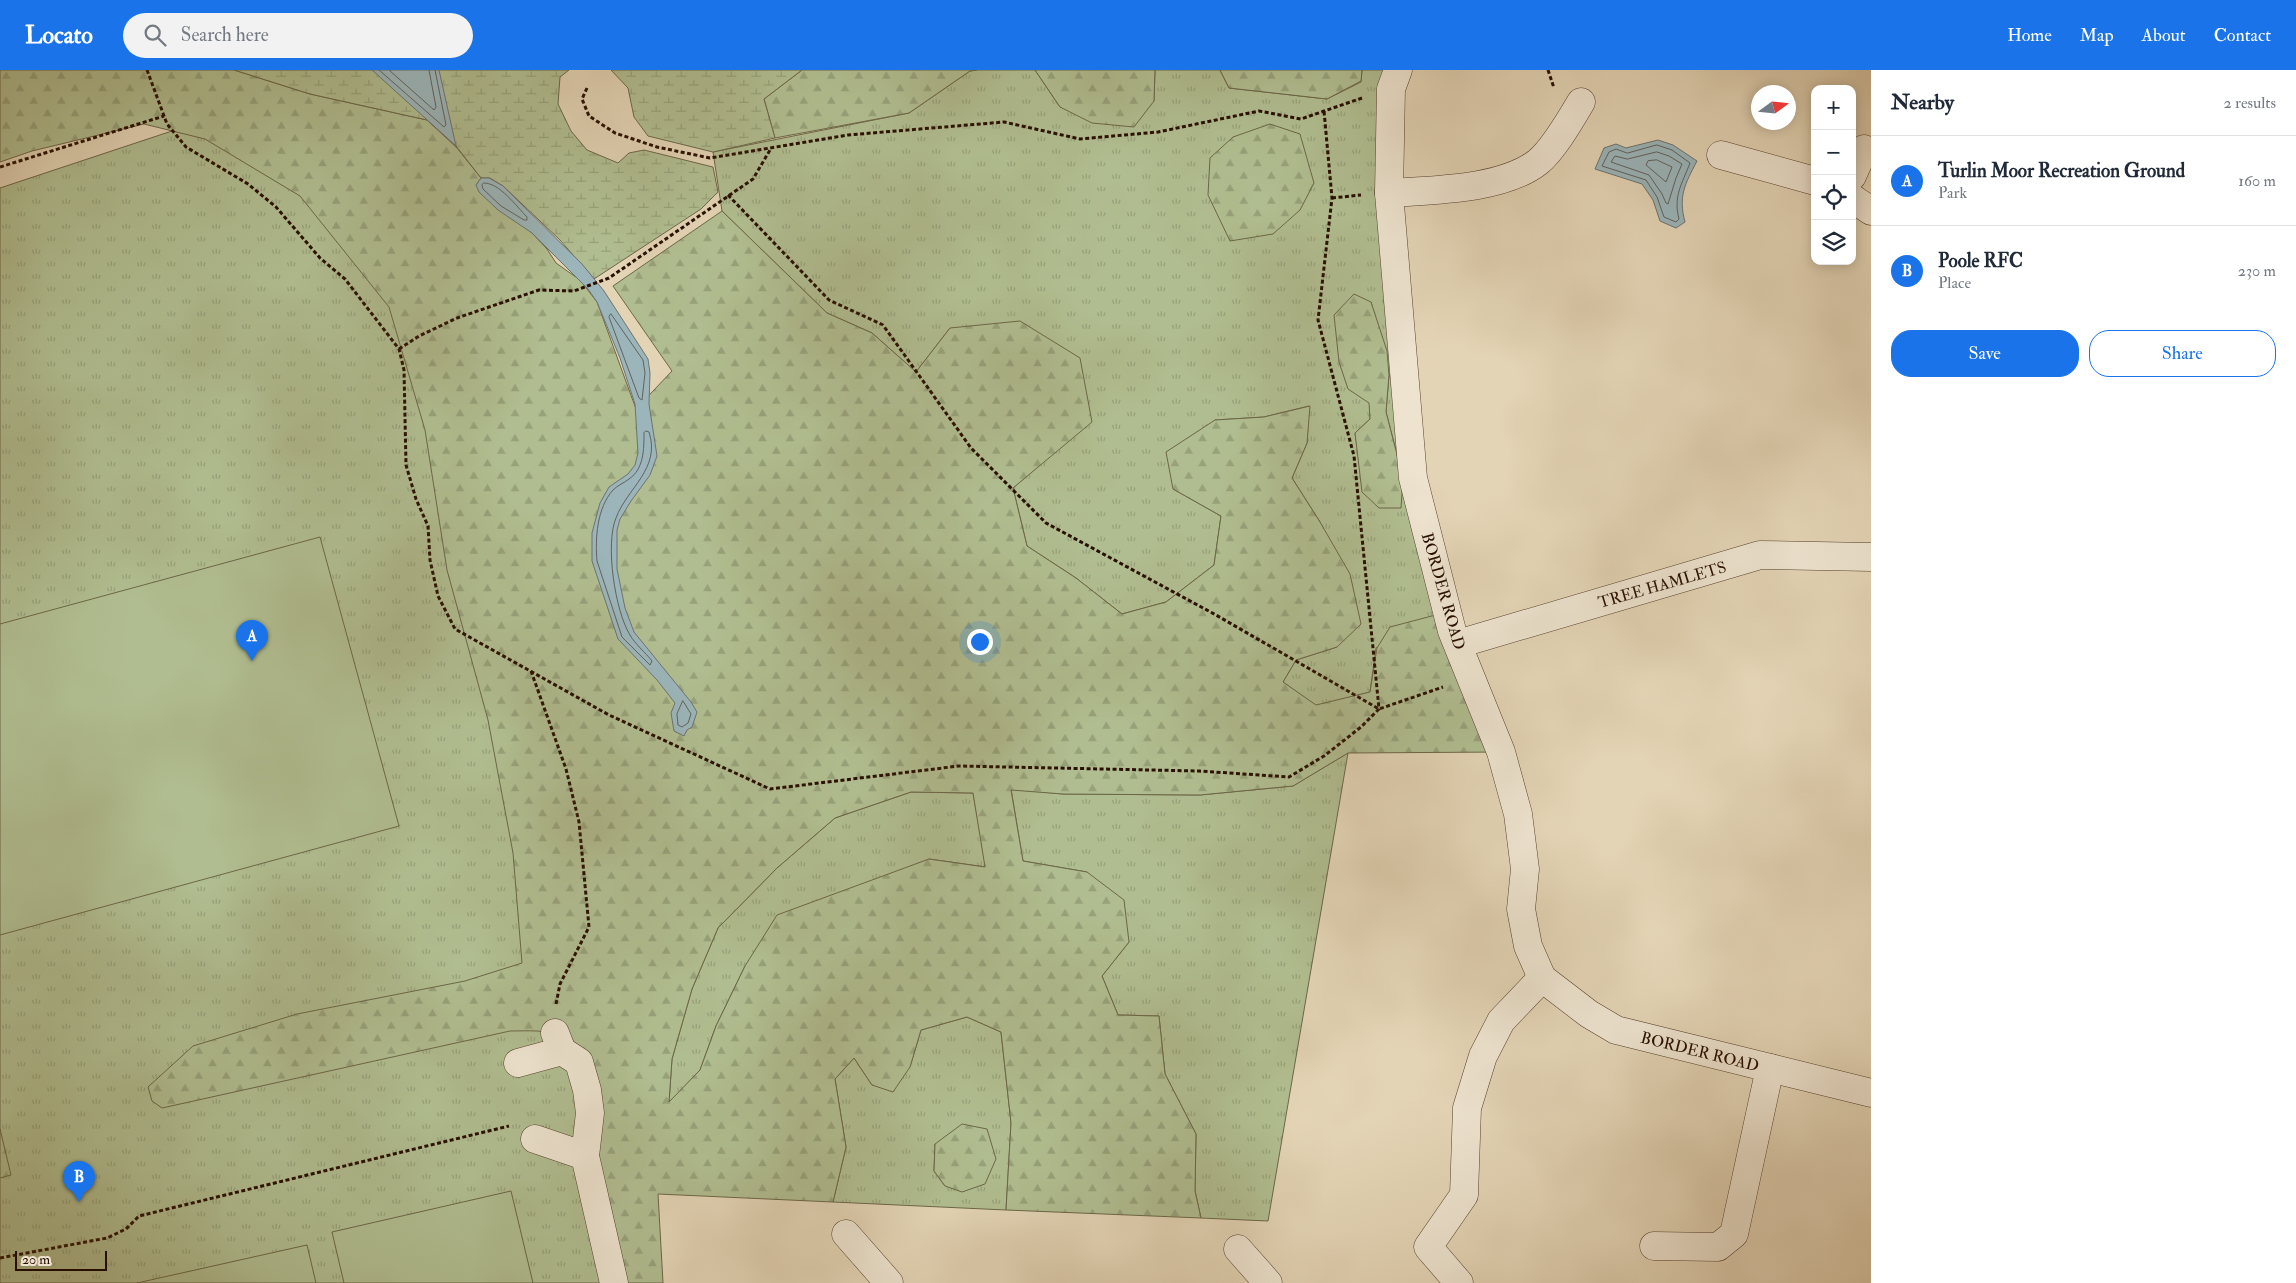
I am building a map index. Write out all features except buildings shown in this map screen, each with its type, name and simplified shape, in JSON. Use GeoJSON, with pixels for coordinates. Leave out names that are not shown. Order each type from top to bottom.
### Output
{"type":"FeatureCollection","features":[{"type":"Feature","properties":{"kind":"street","name":"BORDER ROAD"},"geometry":{"type":"LineString","coordinates":[[1395,79],[1389,193],[1412,478],[1452,631],[1501,752],[1518,814],[1525,869],[1521,909],[1528,946],[1542,978],[1589,1014],[1616,1030],[1871,1093]]}},
{"type":"Feature","properties":{"kind":"street"},"geometry":{"type":"LineString","coordinates":[[1389,193],[1470,187],[1514,174],[1539,162],[1582,102]]}},
{"type":"Feature","properties":{"kind":"street"},"geometry":{"type":"LineString","coordinates":[[1852,175],[1864,149]]}},
{"type":"Feature","properties":{"kind":"street"},"geometry":{"type":"LineString","coordinates":[[1721,155],[1811,181]]}},
{"type":"Feature","properties":{"kind":"street"},"geometry":{"type":"LineString","coordinates":[[1856,201],[1871,211]]}},
{"type":"Feature","properties":{"kind":"street","name":"TREE HAMLETS"},"geometry":{"type":"LineString","coordinates":[[1458,644],[1760,555],[1871,557]]}},
{"type":"Feature","properties":{"kind":"street"},"geometry":{"type":"LineString","coordinates":[[1459,1283],[1428,1247],[1464,1196],[1467,1108],[1483,1056],[1501,1021],[1542,978]]}},
{"type":"Feature","properties":{"kind":"street"},"geometry":{"type":"LineString","coordinates":[[518,1063],[559,1042],[579,1062],[587,1090],[590,1113],[585,1156],[614,1283]]}},
{"type":"Feature","properties":{"kind":"street"},"geometry":{"type":"LineString","coordinates":[[1654,1246],[1718,1247],[1734,1234],[1770,1068]]}},
{"type":"Feature","properties":{"kind":"street"},"geometry":{"type":"LineString","coordinates":[[535,1139],[585,1156]]}},
{"type":"Feature","properties":{"kind":"street"},"geometry":{"type":"LineString","coordinates":[[846,1234],[889,1283]]}},
{"type":"Feature","properties":{"kind":"street"},"geometry":{"type":"LineString","coordinates":[[1238,1249],[1268,1283]]}},
{"type":"Feature","properties":{"kind":"path"},"geometry":{"type":"LineString","coordinates":[[147,70],[167,124],[186,148],[248,184],[276,207],[320,258],[345,279],[399,349],[404,370],[406,465],[416,499],[428,526],[430,560],[438,596],[455,629],[609,715],[770,789],[959,766],[1199,771],[1289,778],[1324,756],[1379,710],[1471,677]]}},
{"type":"Feature","properties":{"kind":"path"},"geometry":{"type":"LineString","coordinates":[[587,88],[582,98],[589,116],[616,133],[657,147],[710,158],[771,150],[848,135],[1004,122],[1080,139],[1158,132],[1259,111],[1302,119],[1395,79]]}},
{"type":"Feature","properties":{"kind":"path"},"geometry":{"type":"LineString","coordinates":[[1324,111],[1332,198],[1318,320],[1354,456],[1379,710]]}},
{"type":"Feature","properties":{"kind":"path"},"geometry":{"type":"LineString","coordinates":[[0,167],[164,116]]}},
{"type":"Feature","properties":{"kind":"path"},"geometry":{"type":"LineString","coordinates":[[399,349],[419,336],[457,318],[539,290],[574,291],[609,278],[753,179],[771,150]]}},
{"type":"Feature","properties":{"kind":"path"},"geometry":{"type":"LineString","coordinates":[[728,195],[830,300],[883,325],[971,448],[1046,523],[1216,615],[1379,710]]}},
{"type":"Feature","properties":{"kind":"path"},"geometry":{"type":"LineString","coordinates":[[531,670],[566,769],[579,822],[589,927],[560,984],[553,1020],[559,1042]]}},
{"type":"Feature","properties":{"kind":"path"},"geometry":{"type":"LineString","coordinates":[[0,1258],[107,1238],[126,1229],[139,1216],[511,1126]]}},
{"type":"Feature","properties":{"kind":"green space"},"geometry":{"type":"Polygon","coordinates":[[[0,70],[234,70],[310,94],[427,120],[457,148],[481,178],[476,185],[532,233],[547,249],[556,263],[580,280],[597,302],[636,409],[672,371],[613,286],[722,211],[827,313],[872,333],[916,372],[950,328],[1020,321],[1080,358],[1092,422],[1013,488],[1027,546],[1076,578],[1122,614],[1166,602],[1214,565],[1221,516],[1173,489],[1166,452],[1215,420],[1264,417],[1310,406],[1307,443],[1292,478],[1350,574],[1361,624],[1337,647],[1296,660],[1283,682],[1316,705],[1370,692],[1377,648],[1390,627],[1447,612],[1501,752],[1348,753],[1293,786],[1200,795],[1063,794],[1011,790],[1023,861],[1087,872],[1124,900],[1129,942],[1102,976],[1118,1015],[1159,1016],[1165,1074],[1196,1134],[1195,1191],[1201,1218],[1006,1210],[1011,1123],[1001,1032],[967,1017],[921,1030],[910,1067],[893,1092],[872,1085],[854,1058],[835,1079],[846,1147],[833,1202],[658,1194],[663,1283],[614,1283],[563,1037],[557,1034],[537,1031],[510,1031],[162,1108],[152,1101],[148,1087],[193,1046],[297,1014],[465,981],[522,963],[513,853],[488,720],[447,570],[425,430],[389,307],[300,196],[205,139],[144,124],[32,151],[0,162],[0,70]],[[911,792],[835,818],[777,868],[718,928],[692,989],[672,1059],[669,1102],[700,1070],[716,1026],[745,966],[777,915],[929,859],[985,867],[973,793],[911,792]]]}},
{"type":"Feature","properties":{"kind":"green space"},"geometry":{"type":"Polygon","coordinates":[[[234,70],[569,70],[560,77],[558,104],[571,131],[587,150],[618,163],[629,153],[644,150],[713,167],[718,192],[701,209],[594,279],[560,240],[503,186],[490,178],[481,178],[456,146],[427,120],[310,94],[234,70]]]}},
{"type":"Feature","properties":{"kind":"green space"},"geometry":{"type":"Polygon","coordinates":[[[611,70],[802,70],[764,99],[775,138],[713,152],[648,136],[634,117],[628,88],[611,70]]]}},
{"type":"Feature","properties":{"kind":"green space"},"geometry":{"type":"Polygon","coordinates":[[[802,70],[977,70],[970,71],[909,113],[775,138],[764,99],[802,70]]]}},
{"type":"Feature","properties":{"kind":"green space"},"geometry":{"type":"Polygon","coordinates":[[[1035,70],[1060,107],[1154,101],[1155,70],[1220,70],[1229,88],[1327,99],[1361,82],[1362,70],[1398,70],[1413,478],[1447,612],[1376,648],[1370,692],[1316,706],[1283,682],[1296,660],[1337,647],[1320,522],[1292,478],[1307,443],[1309,406],[1264,417],[1215,420],[1173,489],[1221,516],[1214,565],[1166,602],[1122,614],[1076,578],[1027,546],[1013,488],[1049,457],[950,328],[916,372],[872,333],[827,313],[722,211],[713,152],[909,113],[970,71],[1035,70]],[[1371,302],[1370,419],[1355,433],[1359,455],[1403,478],[1386,412],[1389,375],[1371,302]]]}},
{"type":"Feature","properties":{"kind":"green space"},"geometry":{"type":"Polygon","coordinates":[[[1035,70],[1155,70],[1154,101],[1134,127],[1092,123],[1060,107],[1035,70]]]}},
{"type":"Feature","properties":{"kind":"green space"},"geometry":{"type":"Polygon","coordinates":[[[1220,70],[1362,70],[1361,81],[1327,99],[1229,88],[1220,70]]]}},
{"type":"Feature","properties":{"kind":"green space"},"geometry":{"type":"Polygon","coordinates":[[[202,121],[398,237],[614,1283],[0,1283],[0,188],[202,121]]]}},
{"type":"Feature","properties":{"kind":"green space"},"geometry":{"type":"Polygon","coordinates":[[[1270,124],[1300,134],[1314,183],[1300,210],[1273,234],[1230,241],[1208,195],[1210,158],[1233,137],[1270,124]]]}},
{"type":"Feature","properties":{"kind":"green space"},"geometry":{"type":"Polygon","coordinates":[[[1354,294],[1371,302],[1387,351],[1389,375],[1386,412],[1403,478],[1401,508],[1379,508],[1362,492],[1355,433],[1370,419],[1369,403],[1348,389],[1339,362],[1334,315],[1354,294]]]}},
{"type":"Feature","properties":{"kind":"green space"},"geometry":{"type":"Polygon","coordinates":[[[320,537],[399,826],[0,935],[0,624],[320,537]]]}},
{"type":"Feature","properties":{"kind":"green space"},"geometry":{"type":"Polygon","coordinates":[[[1348,753],[1268,1221],[1201,1218],[1195,1191],[1196,1134],[1165,1074],[1159,1016],[1118,1015],[1102,976],[1129,942],[1087,872],[1023,861],[1011,789],[1063,794],[1200,795],[1293,786],[1348,753]]]}},
{"type":"Feature","properties":{"kind":"green space"},"geometry":{"type":"Polygon","coordinates":[[[911,792],[973,793],[986,867],[929,859],[745,966],[716,1026],[700,1070],[669,1103],[672,1059],[692,989],[718,928],[777,868],[835,818],[911,792]]]}},
{"type":"Feature","properties":{"kind":"green space"},"geometry":{"type":"Polygon","coordinates":[[[967,1017],[1001,1032],[1011,1123],[1006,1210],[833,1202],[846,1147],[835,1079],[854,1058],[872,1085],[910,1067],[921,1030],[967,1017]],[[935,1144],[934,1171],[945,1186],[935,1144]]]}},
{"type":"Feature","properties":{"kind":"green space"},"geometry":{"type":"Polygon","coordinates":[[[962,1124],[987,1129],[996,1159],[985,1184],[962,1192],[945,1186],[934,1171],[935,1144],[962,1124]]]}},
{"type":"Feature","properties":{"kind":"green space"},"geometry":{"type":"Polygon","coordinates":[[[0,1129],[11,1175],[0,1178],[0,1129]]]}},
{"type":"Feature","properties":{"kind":"green space"},"geometry":{"type":"Polygon","coordinates":[[[511,1191],[533,1283],[344,1283],[332,1232],[511,1191]]]}},
{"type":"Feature","properties":{"kind":"green space"},"geometry":{"type":"Polygon","coordinates":[[[307,1245],[316,1283],[137,1283],[307,1245]]]}},
{"type":"Feature","properties":{"kind":"water"},"geometry":{"type":"Polygon","coordinates":[[[372,70],[439,70],[456,146],[372,70]]]}},
{"type":"Feature","properties":{"kind":"water"},"geometry":{"type":"Polygon","coordinates":[[[1658,140],[1673,145],[1697,161],[1684,190],[1682,205],[1685,222],[1676,228],[1660,221],[1653,200],[1642,184],[1595,169],[1604,148],[1616,144],[1626,148],[1658,140]]]}},
{"type":"Feature","properties":{"kind":"water"},"geometry":{"type":"Polygon","coordinates":[[[481,178],[489,178],[503,186],[582,264],[604,291],[648,359],[650,373],[649,404],[657,456],[650,475],[620,519],[617,530],[617,569],[625,608],[634,632],[697,712],[692,727],[687,730],[684,736],[674,731],[671,713],[675,703],[657,680],[618,639],[592,561],[592,533],[600,503],[609,487],[628,474],[635,465],[638,453],[635,404],[620,358],[597,302],[588,289],[532,233],[498,210],[479,192],[476,185],[481,178]]]}},
{"type":"Feature","properties":{"kind":"place","name":"Turlin Moor Recreation Ground"},"geometry":{"type":"Point","coordinates":[252,661]}},
{"type":"Feature","properties":{"kind":"place","name":"Poole RFC"},"geometry":{"type":"Point","coordinates":[79,1202]}}]}
